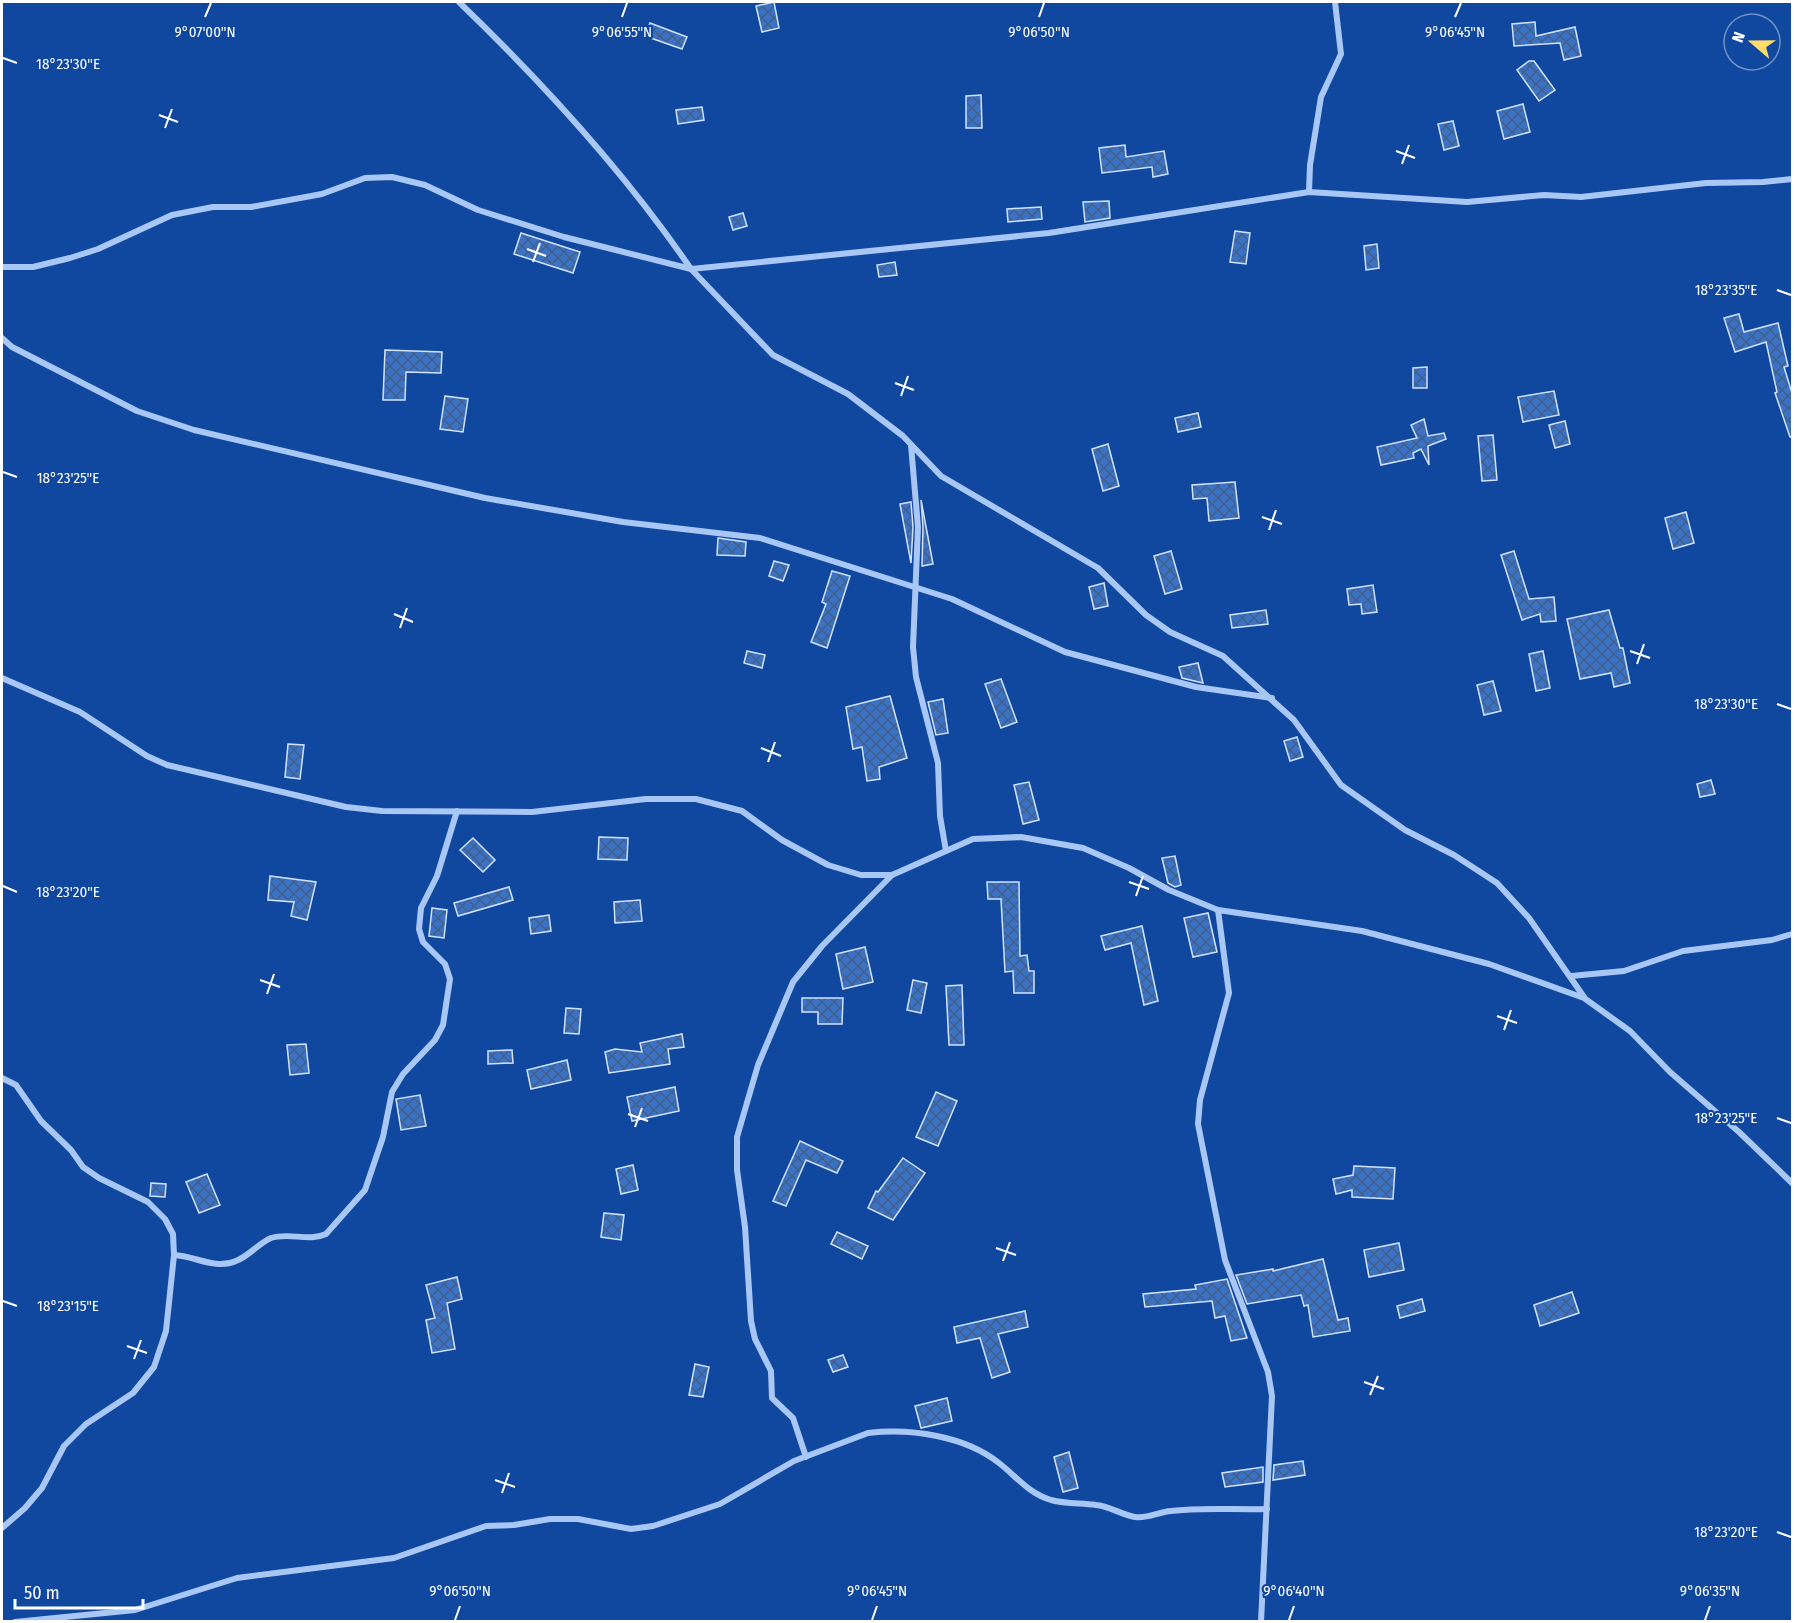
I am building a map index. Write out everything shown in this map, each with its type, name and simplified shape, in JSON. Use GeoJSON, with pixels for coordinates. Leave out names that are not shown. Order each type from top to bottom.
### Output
{"type":"FeatureCollection","features":[{"type":"Feature","properties":{"kind":"street"},"geometry":{"type":"LineString","coordinates":[[459,2],[548,91],[648,206],[691,270],[773,355],[848,394],[903,436],[942,476],[1098,568],[1146,615],[1170,632],[1222,656],[1294,720],[1341,785],[1405,830],[1454,855],[1497,883],[1529,918],[1584,998]]}},
{"type":"Feature","properties":{"kind":"street"},"geometry":{"type":"LineString","coordinates":[[1310,192],[1310,165],[1321,97],[1341,54],[1335,2]]}},
{"type":"Feature","properties":{"kind":"street"},"geometry":{"type":"LineString","coordinates":[[2,267],[33,267],[70,258],[98,249],[172,215],[213,207],[262,205],[322,194],[365,178],[392,177],[425,185],[478,210],[564,237],[691,270],[1049,233],[1310,192],[1467,202],[1544,195],[1581,197],[1706,183],[1792,179]]}},
{"type":"Feature","properties":{"kind":"street"},"geometry":{"type":"LineString","coordinates":[[2,338],[12,347],[137,411],[194,430],[517,504],[623,522],[760,538],[860,568],[916,590],[952,599],[1065,652],[1196,687],[1273,699]]}},
{"type":"Feature","properties":{"kind":"street"},"geometry":{"type":"LineString","coordinates":[[911,446],[918,527],[913,647],[916,677],[938,763],[940,816],[946,851]]}},
{"type":"Feature","properties":{"kind":"street"},"geometry":{"type":"LineString","coordinates":[[2,678],[81,712],[147,756],[167,765],[346,807],[382,811],[532,812],[646,799],[696,799],[741,811],[782,840],[828,865],[861,875],[892,875]]}},
{"type":"Feature","properties":{"kind":"street"},"geometry":{"type":"LineString","coordinates":[[174,1255],[188,1255],[220,1265],[237,1261],[272,1238],[319,1237],[326,1234],[365,1190],[383,1137],[392,1092],[403,1074],[435,1040],[443,1025],[450,979],[445,964],[423,942],[419,929],[421,908],[436,876],[458,811]]}},
{"type":"Feature","properties":{"kind":"street"},"geometry":{"type":"LineString","coordinates":[[806,1457],[793,1418],[772,1398],[771,1371],[755,1339],[751,1320],[745,1227],[737,1170],[737,1137],[758,1065],[793,982],[822,946],[892,875],[973,839],[1021,837],[1083,848],[1129,868],[1169,890],[1218,910],[1362,931],[1489,964],[1584,998],[1630,1031],[1670,1072],[1739,1132],[1792,1183]]}},
{"type":"Feature","properties":{"kind":"street"},"geometry":{"type":"LineString","coordinates":[[1218,910],[1229,993],[1200,1100],[1198,1124],[1225,1260],[1269,1380],[1272,1406],[1261,1622]]}},
{"type":"Feature","properties":{"kind":"street"},"geometry":{"type":"LineString","coordinates":[[1571,976],[1624,971],[1683,951],[1772,940],[1792,934]]}},
{"type":"Feature","properties":{"kind":"street"},"geometry":{"type":"LineString","coordinates":[[2,1078],[16,1085],[41,1121],[71,1150],[83,1167],[99,1179],[148,1202],[165,1220],[173,1234],[174,1255],[172,1299],[166,1331],[154,1367],[133,1393],[86,1424],[64,1446],[42,1488],[25,1508],[2,1528]]}},
{"type":"Feature","properties":{"kind":"street"},"geometry":{"type":"LineString","coordinates":[[15,1622],[135,1610],[237,1578],[394,1558],[486,1526],[514,1525],[550,1519],[578,1520],[631,1529],[653,1526],[720,1504],[774,1471],[868,1433],[926,1434],[973,1447],[987,1454],[1026,1488],[1051,1500],[1080,1506],[1094,1504],[1135,1517],[1151,1517],[1168,1511],[1267,1509]]}},
{"type":"Feature","properties":{"kind":"building"},"geometry":{"type":"Polygon","coordinates":[[[774,2],[779,28],[762,32],[756,6],[774,2]]]}},
{"type":"Feature","properties":{"kind":"building"},"geometry":{"type":"Polygon","coordinates":[[[1535,22],[1536,36],[1575,27],[1581,56],[1564,60],[1560,43],[1514,46],[1512,24],[1535,22]]]}},
{"type":"Feature","properties":{"kind":"building"},"geometry":{"type":"Polygon","coordinates":[[[650,23],[687,37],[682,49],[645,36],[650,23]]]}},
{"type":"Feature","properties":{"kind":"building"},"geometry":{"type":"Polygon","coordinates":[[[1529,61],[1534,61],[1555,90],[1539,101],[1517,70],[1529,61]]]}},
{"type":"Feature","properties":{"kind":"building"},"geometry":{"type":"Polygon","coordinates":[[[981,95],[982,128],[966,128],[966,96],[981,95]]]}},
{"type":"Feature","properties":{"kind":"building"},"geometry":{"type":"Polygon","coordinates":[[[1523,104],[1530,132],[1504,139],[1497,111],[1523,104]]]}},
{"type":"Feature","properties":{"kind":"building"},"geometry":{"type":"Polygon","coordinates":[[[702,107],[704,120],[678,124],[676,110],[702,107]]]}},
{"type":"Feature","properties":{"kind":"building"},"geometry":{"type":"Polygon","coordinates":[[[1453,121],[1459,146],[1444,150],[1438,124],[1453,121]]]}},
{"type":"Feature","properties":{"kind":"building"},"geometry":{"type":"Polygon","coordinates":[[[1125,145],[1126,157],[1164,151],[1168,174],[1153,177],[1152,167],[1102,173],[1099,148],[1125,145]]]}},
{"type":"Feature","properties":{"kind":"building"},"geometry":{"type":"Polygon","coordinates":[[[1109,201],[1110,218],[1085,222],[1083,202],[1109,201]]]}},
{"type":"Feature","properties":{"kind":"building"},"geometry":{"type":"Polygon","coordinates":[[[1041,207],[1042,219],[1008,222],[1007,209],[1041,207]]]}},
{"type":"Feature","properties":{"kind":"building"},"geometry":{"type":"Polygon","coordinates":[[[743,213],[747,226],[733,230],[729,217],[743,213]]]}},
{"type":"Feature","properties":{"kind":"building"},"geometry":{"type":"Polygon","coordinates":[[[1235,231],[1250,233],[1246,264],[1230,262],[1235,231]]]}},
{"type":"Feature","properties":{"kind":"building"},"geometry":{"type":"Polygon","coordinates":[[[521,233],[580,252],[573,273],[514,254],[521,233]]]}},
{"type":"Feature","properties":{"kind":"building"},"geometry":{"type":"Polygon","coordinates":[[[1377,244],[1379,268],[1366,270],[1364,246],[1377,244]]]}},
{"type":"Feature","properties":{"kind":"building"},"geometry":{"type":"Polygon","coordinates":[[[895,262],[897,275],[879,277],[877,265],[895,262]]]}},
{"type":"Feature","properties":{"kind":"building"},"geometry":{"type":"Polygon","coordinates":[[[1739,314],[1744,332],[1778,323],[1788,366],[1784,367],[1792,393],[1792,437],[1790,437],[1775,393],[1777,392],[1766,342],[1735,352],[1724,318],[1739,314]]]}},
{"type":"Feature","properties":{"kind":"building"},"geometry":{"type":"Polygon","coordinates":[[[385,350],[442,352],[441,373],[406,372],[405,400],[383,400],[385,350]]]}},
{"type":"Feature","properties":{"kind":"building"},"geometry":{"type":"Polygon","coordinates":[[[1427,367],[1427,388],[1413,388],[1413,368],[1427,367]]]}},
{"type":"Feature","properties":{"kind":"building"},"geometry":{"type":"Polygon","coordinates":[[[1554,391],[1559,415],[1523,422],[1518,397],[1554,391]]]}},
{"type":"Feature","properties":{"kind":"building"},"geometry":{"type":"Polygon","coordinates":[[[445,396],[468,399],[463,432],[440,429],[445,396]]]}},
{"type":"Feature","properties":{"kind":"building"},"geometry":{"type":"Polygon","coordinates":[[[1198,413],[1201,427],[1178,432],[1175,418],[1198,413]]]}},
{"type":"Feature","properties":{"kind":"building"},"geometry":{"type":"Polygon","coordinates":[[[1424,419],[1428,436],[1444,433],[1446,439],[1428,446],[1429,465],[1421,449],[1413,453],[1414,458],[1381,465],[1377,447],[1417,438],[1411,425],[1424,419]]]}},
{"type":"Feature","properties":{"kind":"building"},"geometry":{"type":"Polygon","coordinates":[[[1565,421],[1570,444],[1555,448],[1549,425],[1565,421]]]}},
{"type":"Feature","properties":{"kind":"building"},"geometry":{"type":"Polygon","coordinates":[[[1493,435],[1497,480],[1482,481],[1478,436],[1493,435]]]}},
{"type":"Feature","properties":{"kind":"building"},"geometry":{"type":"Polygon","coordinates":[[[1108,444],[1119,486],[1103,491],[1092,449],[1108,444]]]}},
{"type":"Feature","properties":{"kind":"building"},"geometry":{"type":"Polygon","coordinates":[[[1235,482],[1239,518],[1209,521],[1207,498],[1193,499],[1192,485],[1235,482]]]}},
{"type":"Feature","properties":{"kind":"building"},"geometry":{"type":"Polygon","coordinates":[[[921,500],[933,564],[922,566],[923,527],[921,500]]]}},
{"type":"Feature","properties":{"kind":"building"},"geometry":{"type":"Polygon","coordinates":[[[911,502],[913,527],[911,563],[900,504],[911,502]]]}},
{"type":"Feature","properties":{"kind":"building"},"geometry":{"type":"Polygon","coordinates":[[[1686,512],[1694,543],[1673,549],[1665,518],[1686,512]]]}},
{"type":"Feature","properties":{"kind":"building"},"geometry":{"type":"Polygon","coordinates":[[[718,538],[746,542],[745,556],[717,555],[718,538]]]}},
{"type":"Feature","properties":{"kind":"building"},"geometry":{"type":"Polygon","coordinates":[[[1171,551],[1182,589],[1165,594],[1154,556],[1171,551]]]}},
{"type":"Feature","properties":{"kind":"building"},"geometry":{"type":"Polygon","coordinates":[[[1514,551],[1529,599],[1554,597],[1556,621],[1541,622],[1540,614],[1522,620],[1501,555],[1514,551]]]}},
{"type":"Feature","properties":{"kind":"building"},"geometry":{"type":"Polygon","coordinates":[[[774,561],[789,565],[783,581],[769,576],[774,561]]]}},
{"type":"Feature","properties":{"kind":"building"},"geometry":{"type":"Polygon","coordinates":[[[832,571],[850,576],[827,648],[811,642],[826,604],[822,602],[832,571]]]}},
{"type":"Feature","properties":{"kind":"building"},"geometry":{"type":"Polygon","coordinates":[[[1104,583],[1108,606],[1094,609],[1089,587],[1104,583]]]}},
{"type":"Feature","properties":{"kind":"building"},"geometry":{"type":"Polygon","coordinates":[[[1373,585],[1377,612],[1362,614],[1361,604],[1349,605],[1347,589],[1373,585]]]}},
{"type":"Feature","properties":{"kind":"building"},"geometry":{"type":"Polygon","coordinates":[[[1266,610],[1268,624],[1232,628],[1230,615],[1266,610]]]}},
{"type":"Feature","properties":{"kind":"building"},"geometry":{"type":"Polygon","coordinates":[[[1609,610],[1620,648],[1623,648],[1630,683],[1614,687],[1611,673],[1580,679],[1567,619],[1609,610]]]}},
{"type":"Feature","properties":{"kind":"building"},"geometry":{"type":"Polygon","coordinates":[[[747,651],[765,655],[762,668],[744,663],[747,651]]]}},
{"type":"Feature","properties":{"kind":"building"},"geometry":{"type":"Polygon","coordinates":[[[1543,651],[1550,688],[1536,691],[1529,654],[1543,651]]]}},
{"type":"Feature","properties":{"kind":"building"},"geometry":{"type":"Polygon","coordinates":[[[1198,663],[1203,683],[1182,678],[1179,667],[1198,663]]]}},
{"type":"Feature","properties":{"kind":"building"},"geometry":{"type":"Polygon","coordinates":[[[1001,679],[1017,722],[1001,728],[985,684],[1001,679]]]}},
{"type":"Feature","properties":{"kind":"building"},"geometry":{"type":"Polygon","coordinates":[[[1493,681],[1501,711],[1484,715],[1477,685],[1493,681]]]}},
{"type":"Feature","properties":{"kind":"building"},"geometry":{"type":"Polygon","coordinates":[[[890,696],[907,758],[879,767],[880,779],[867,781],[862,747],[853,749],[846,707],[890,696]]]}},
{"type":"Feature","properties":{"kind":"building"},"geometry":{"type":"Polygon","coordinates":[[[943,699],[948,733],[936,735],[928,702],[943,699]]]}},
{"type":"Feature","properties":{"kind":"building"},"geometry":{"type":"Polygon","coordinates":[[[1297,737],[1303,757],[1290,761],[1284,741],[1297,737]]]}},
{"type":"Feature","properties":{"kind":"building"},"geometry":{"type":"Polygon","coordinates":[[[288,744],[304,745],[300,779],[285,777],[288,744]]]}},
{"type":"Feature","properties":{"kind":"building"},"geometry":{"type":"Polygon","coordinates":[[[1711,780],[1715,794],[1700,797],[1697,784],[1711,780]]]}},
{"type":"Feature","properties":{"kind":"building"},"geometry":{"type":"Polygon","coordinates":[[[1029,782],[1039,820],[1023,824],[1014,785],[1029,782]]]}},
{"type":"Feature","properties":{"kind":"building"},"geometry":{"type":"Polygon","coordinates":[[[599,837],[628,838],[627,860],[598,859],[599,837]]]}},
{"type":"Feature","properties":{"kind":"building"},"geometry":{"type":"Polygon","coordinates":[[[473,838],[495,860],[483,872],[460,850],[473,838]]]}},
{"type":"Feature","properties":{"kind":"building"},"geometry":{"type":"Polygon","coordinates":[[[1175,856],[1181,885],[1175,887],[1168,883],[1162,858],[1175,856]]]}},
{"type":"Feature","properties":{"kind":"building"},"geometry":{"type":"Polygon","coordinates":[[[270,876],[316,882],[307,920],[291,916],[294,902],[268,900],[270,876]]]}},
{"type":"Feature","properties":{"kind":"building"},"geometry":{"type":"Polygon","coordinates":[[[987,882],[1019,882],[1020,956],[1027,955],[1029,971],[1034,971],[1034,993],[1014,993],[1013,971],[1005,972],[1001,899],[988,899],[987,882]]]}},
{"type":"Feature","properties":{"kind":"building"},"geometry":{"type":"Polygon","coordinates":[[[509,887],[513,900],[458,916],[454,903],[509,887]]]}},
{"type":"Feature","properties":{"kind":"building"},"geometry":{"type":"Polygon","coordinates":[[[640,900],[642,921],[615,923],[614,902],[640,900]]]}},
{"type":"Feature","properties":{"kind":"building"},"geometry":{"type":"Polygon","coordinates":[[[432,908],[447,910],[444,938],[429,936],[432,908]]]}},
{"type":"Feature","properties":{"kind":"building"},"geometry":{"type":"Polygon","coordinates":[[[1208,913],[1217,952],[1193,957],[1184,918],[1208,913]]]}},
{"type":"Feature","properties":{"kind":"building"},"geometry":{"type":"Polygon","coordinates":[[[549,915],[551,931],[531,934],[529,918],[549,915]]]}},
{"type":"Feature","properties":{"kind":"building"},"geometry":{"type":"Polygon","coordinates":[[[1142,926],[1158,1001],[1144,1005],[1131,943],[1105,950],[1101,936],[1142,926]]]}},
{"type":"Feature","properties":{"kind":"building"},"geometry":{"type":"Polygon","coordinates":[[[865,947],[873,982],[843,989],[836,954],[865,947]]]}},
{"type":"Feature","properties":{"kind":"building"},"geometry":{"type":"Polygon","coordinates":[[[913,980],[927,983],[921,1013],[907,1010],[913,980]]]}},
{"type":"Feature","properties":{"kind":"building"},"geometry":{"type":"Polygon","coordinates":[[[962,985],[964,1045],[949,1045],[946,986],[962,985]]]}},
{"type":"Feature","properties":{"kind":"building"},"geometry":{"type":"Polygon","coordinates":[[[802,998],[843,998],[842,1024],[818,1024],[818,1012],[802,1012],[802,998]]]}},
{"type":"Feature","properties":{"kind":"building"},"geometry":{"type":"Polygon","coordinates":[[[566,1008],[581,1009],[579,1034],[564,1033],[566,1008]]]}},
{"type":"Feature","properties":{"kind":"building"},"geometry":{"type":"Polygon","coordinates":[[[682,1034],[684,1047],[668,1049],[670,1064],[609,1073],[605,1052],[615,1049],[642,1052],[640,1043],[682,1034]]]}},
{"type":"Feature","properties":{"kind":"building"},"geometry":{"type":"Polygon","coordinates":[[[306,1044],[309,1073],[290,1075],[287,1045],[306,1044]]]}},
{"type":"Feature","properties":{"kind":"building"},"geometry":{"type":"Polygon","coordinates":[[[512,1050],[513,1063],[488,1064],[488,1051],[512,1050]]]}},
{"type":"Feature","properties":{"kind":"building"},"geometry":{"type":"Polygon","coordinates":[[[567,1060],[571,1080],[531,1089],[527,1070],[567,1060]]]}},
{"type":"Feature","properties":{"kind":"building"},"geometry":{"type":"Polygon","coordinates":[[[675,1087],[679,1111],[632,1121],[627,1097],[675,1087]]]}},
{"type":"Feature","properties":{"kind":"building"},"geometry":{"type":"Polygon","coordinates":[[[936,1092],[957,1101],[938,1146],[916,1137],[936,1092]]]}},
{"type":"Feature","properties":{"kind":"building"},"geometry":{"type":"Polygon","coordinates":[[[420,1095],[426,1126],[401,1130],[396,1099],[420,1095]]]}},
{"type":"Feature","properties":{"kind":"building"},"geometry":{"type":"Polygon","coordinates":[[[800,1141],[843,1161],[837,1173],[806,1160],[786,1206],[773,1201],[800,1141]]]}},
{"type":"Feature","properties":{"kind":"building"},"geometry":{"type":"Polygon","coordinates":[[[903,1158],[925,1173],[893,1220],[868,1208],[876,1191],[878,1192],[903,1158]]]}},
{"type":"Feature","properties":{"kind":"building"},"geometry":{"type":"Polygon","coordinates":[[[633,1165],[638,1190],[621,1194],[616,1169],[633,1165]]]}},
{"type":"Feature","properties":{"kind":"building"},"geometry":{"type":"Polygon","coordinates":[[[1354,1166],[1395,1168],[1393,1199],[1352,1197],[1352,1190],[1336,1194],[1333,1179],[1353,1175],[1354,1166]]]}},
{"type":"Feature","properties":{"kind":"building"},"geometry":{"type":"Polygon","coordinates":[[[207,1174],[220,1205],[199,1213],[186,1182],[207,1174]]]}},
{"type":"Feature","properties":{"kind":"building"},"geometry":{"type":"Polygon","coordinates":[[[151,1183],[166,1184],[165,1197],[150,1196],[151,1183]]]}},
{"type":"Feature","properties":{"kind":"building"},"geometry":{"type":"Polygon","coordinates":[[[604,1213],[624,1215],[621,1240],[601,1237],[604,1213]]]}},
{"type":"Feature","properties":{"kind":"building"},"geometry":{"type":"Polygon","coordinates":[[[837,1232],[868,1246],[862,1259],[831,1244],[837,1232]]]}},
{"type":"Feature","properties":{"kind":"building"},"geometry":{"type":"Polygon","coordinates":[[[1399,1243],[1404,1270],[1369,1277],[1364,1250],[1399,1243]]]}},
{"type":"Feature","properties":{"kind":"building"},"geometry":{"type":"Polygon","coordinates":[[[1323,1259],[1338,1320],[1348,1318],[1350,1331],[1313,1337],[1308,1305],[1304,1306],[1301,1295],[1247,1304],[1236,1275],[1273,1269],[1273,1271],[1323,1259]]]}},
{"type":"Feature","properties":{"kind":"building"},"geometry":{"type":"Polygon","coordinates":[[[457,1277],[462,1299],[447,1303],[455,1349],[432,1353],[426,1320],[435,1318],[426,1285],[457,1277]]]}},
{"type":"Feature","properties":{"kind":"building"},"geometry":{"type":"Polygon","coordinates":[[[1227,1279],[1247,1338],[1231,1341],[1225,1316],[1215,1318],[1212,1301],[1145,1307],[1143,1294],[1196,1289],[1195,1285],[1227,1279]]]}},
{"type":"Feature","properties":{"kind":"building"},"geometry":{"type":"Polygon","coordinates":[[[1572,1292],[1579,1313],[1540,1326],[1534,1305],[1572,1292]]]}},
{"type":"Feature","properties":{"kind":"building"},"geometry":{"type":"Polygon","coordinates":[[[1422,1299],[1425,1311],[1400,1318],[1397,1306],[1422,1299]]]}},
{"type":"Feature","properties":{"kind":"building"},"geometry":{"type":"Polygon","coordinates":[[[1025,1311],[1028,1327],[998,1334],[1010,1372],[992,1378],[980,1338],[957,1343],[954,1327],[1025,1311]]]}},
{"type":"Feature","properties":{"kind":"building"},"geometry":{"type":"Polygon","coordinates":[[[843,1355],[848,1367],[833,1372],[828,1360],[843,1355]]]}},
{"type":"Feature","properties":{"kind":"building"},"geometry":{"type":"Polygon","coordinates":[[[695,1364],[709,1367],[703,1397],[689,1395],[695,1364]]]}},
{"type":"Feature","properties":{"kind":"building"},"geometry":{"type":"Polygon","coordinates":[[[947,1398],[952,1421],[921,1428],[915,1406],[947,1398]]]}},
{"type":"Feature","properties":{"kind":"building"},"geometry":{"type":"Polygon","coordinates":[[[1069,1452],[1078,1488],[1063,1492],[1054,1457],[1069,1452]]]}},
{"type":"Feature","properties":{"kind":"building"},"geometry":{"type":"Polygon","coordinates":[[[1303,1461],[1305,1475],[1273,1480],[1274,1465],[1303,1461]]]}},
{"type":"Feature","properties":{"kind":"building"},"geometry":{"type":"Polygon","coordinates":[[[1263,1467],[1263,1482],[1225,1487],[1222,1473],[1263,1467]]]}}]}
